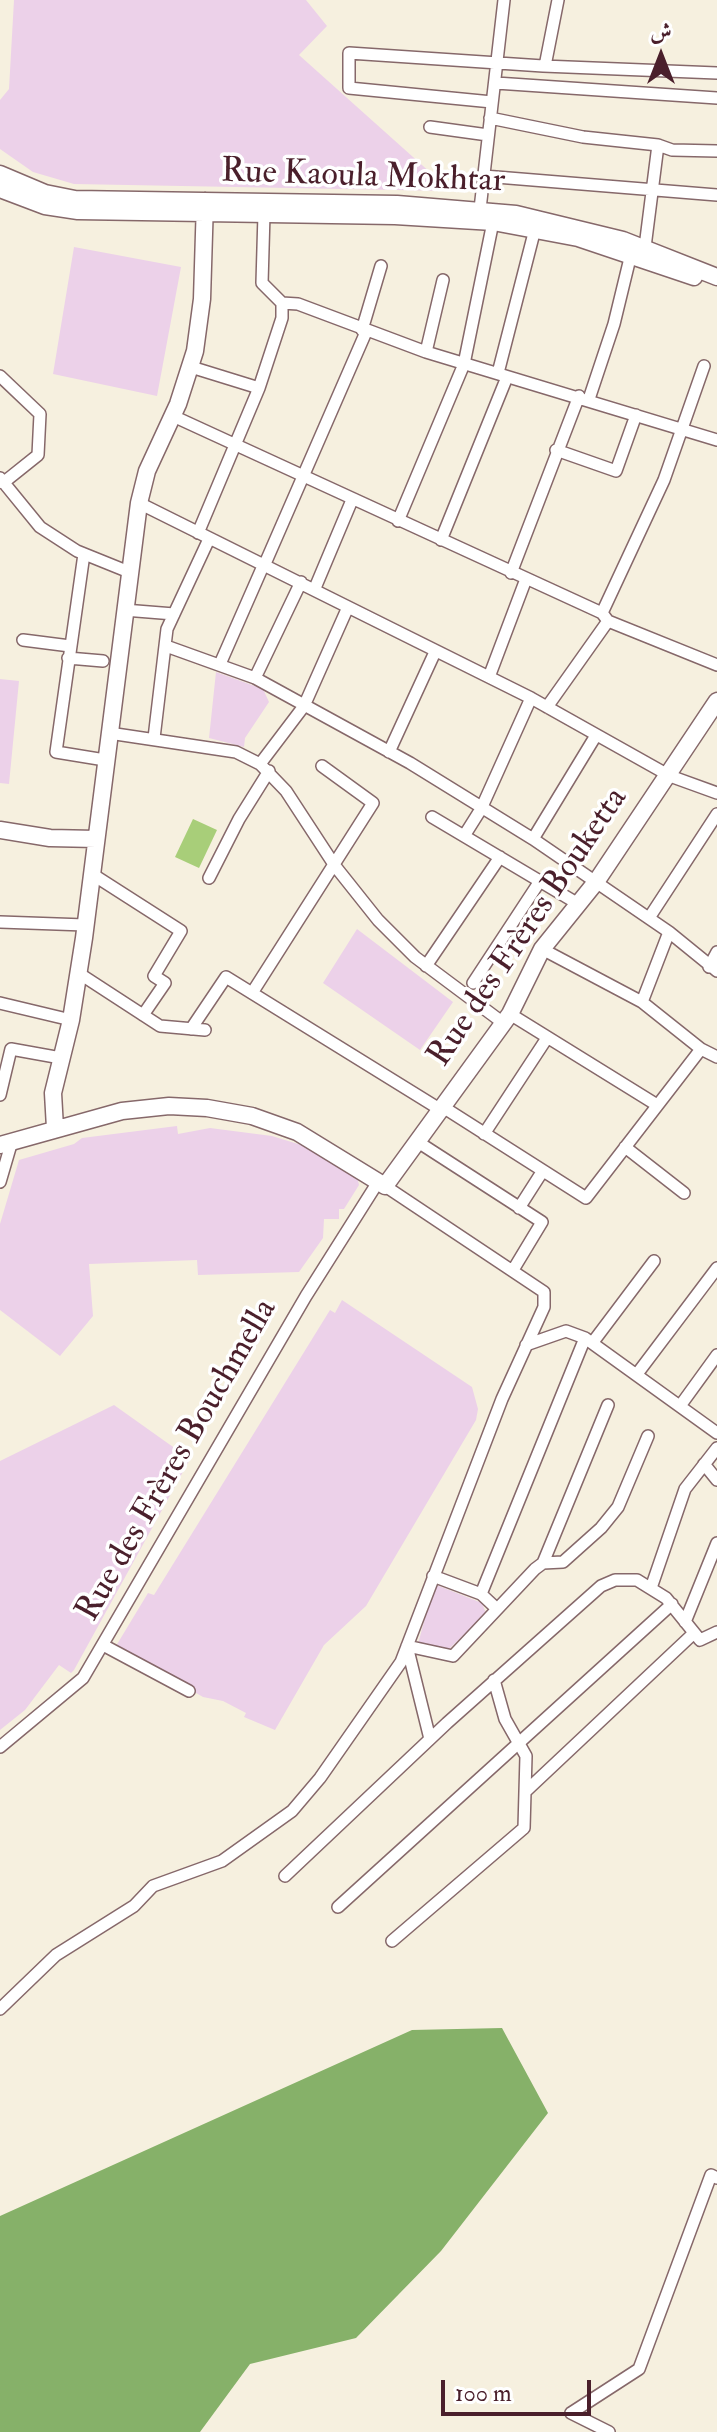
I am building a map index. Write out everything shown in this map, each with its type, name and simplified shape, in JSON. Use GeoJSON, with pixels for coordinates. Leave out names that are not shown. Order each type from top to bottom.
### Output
{"type":"FeatureCollection","features":[{"type":"Feature","properties":{"kind":"main road","name":"Rue Kaoula Mokhtar"},"geometry":{"type":"LineString","coordinates":[[0,174],[65,198],[264,214],[395,216],[493,222],[638,251],[717,287]]}},
{"type":"Feature","properties":{"kind":"main road","name":"Rue Kaoula Mokhtar"},"geometry":{"type":"LineString","coordinates":[[0,189],[62,209],[480,209],[555,221],[717,277]]}},
{"type":"Feature","properties":{"kind":"main road"},"geometry":{"type":"LineString","coordinates":[[55,1128],[53,1093],[71,1020],[85,925],[139,503],[147,471],[173,416],[191,367],[202,299],[204,207]]}},
{"type":"Feature","properties":{"kind":"main road","name":"Rue des Frères Bouketta"},"geometry":{"type":"LineString","coordinates":[[382,1184],[418,1142],[506,1018],[542,949],[580,905],[670,776],[717,701]]}},
{"type":"Feature","properties":{"kind":"main road"},"geometry":{"type":"LineString","coordinates":[[0,830],[50,838],[96,839]]}},
{"type":"Feature","properties":{"kind":"main road"},"geometry":{"type":"LineString","coordinates":[[6,1143],[136,1108],[178,1106],[226,1110],[297,1132],[382,1184]]}},
{"type":"Feature","properties":{"kind":"street"},"geometry":{"type":"LineString","coordinates":[[480,209],[504,0]]}},
{"type":"Feature","properties":{"kind":"street"},"geometry":{"type":"LineString","coordinates":[[545,66],[558,0]]}},
{"type":"Feature","properties":{"kind":"street"},"geometry":{"type":"LineString","coordinates":[[492,102],[349,88],[349,53],[717,73]]}},
{"type":"Feature","properties":{"kind":"street"},"geometry":{"type":"LineString","coordinates":[[496,83],[717,98]]}},
{"type":"Feature","properties":{"kind":"street"},"geometry":{"type":"LineString","coordinates":[[490,118],[583,137],[658,145],[672,150],[717,151]]}},
{"type":"Feature","properties":{"kind":"street"},"geometry":{"type":"LineString","coordinates":[[430,127],[488,135]]}},
{"type":"Feature","properties":{"kind":"street"},"geometry":{"type":"LineString","coordinates":[[511,573],[556,450],[584,397],[638,251],[653,191],[658,145]]}},
{"type":"Feature","properties":{"kind":"street"},"geometry":{"type":"LineString","coordinates":[[484,176],[717,195]]}},
{"type":"Feature","properties":{"kind":"street"},"geometry":{"type":"LineString","coordinates":[[264,214],[262,283],[282,303],[298,304],[426,352],[584,397],[717,440]]}},
{"type":"Feature","properties":{"kind":"street"},"geometry":{"type":"LineString","coordinates":[[398,521],[464,364],[493,222]]}},
{"type":"Feature","properties":{"kind":"street"},"geometry":{"type":"LineString","coordinates":[[441,540],[503,375],[535,229]]}},
{"type":"Feature","properties":{"kind":"street"},"geometry":{"type":"LineString","coordinates":[[220,664],[364,331],[381,266]]}},
{"type":"Feature","properties":{"kind":"street"},"geometry":{"type":"LineString","coordinates":[[426,352],[443,280]]}},
{"type":"Feature","properties":{"kind":"street"},"geometry":{"type":"LineString","coordinates":[[154,738],[167,629],[259,388],[282,318],[282,303]]}},
{"type":"Feature","properties":{"kind":"street"},"geometry":{"type":"LineString","coordinates":[[547,707],[605,617],[684,430],[704,366]]}},
{"type":"Feature","properties":{"kind":"street"},"geometry":{"type":"LineString","coordinates":[[191,367],[259,388]]}},
{"type":"Feature","properties":{"kind":"street"},"geometry":{"type":"LineString","coordinates":[[0,376],[40,414],[38,455],[2,480],[40,527],[84,554],[129,572]]}},
{"type":"Feature","properties":{"kind":"street"},"geometry":{"type":"LineString","coordinates":[[556,450],[616,471],[636,415]]}},
{"type":"Feature","properties":{"kind":"street"},"geometry":{"type":"LineString","coordinates":[[173,416],[605,617],[717,665]]}},
{"type":"Feature","properties":{"kind":"street"},"geometry":{"type":"LineString","coordinates":[[315,588],[352,500]]}},
{"type":"Feature","properties":{"kind":"street"},"geometry":{"type":"LineString","coordinates":[[0,502],[17,501]]}},
{"type":"Feature","properties":{"kind":"street"},"geometry":{"type":"LineString","coordinates":[[139,503],[531,698],[595,737],[670,776],[717,793]]}},
{"type":"Feature","properties":{"kind":"street"},"geometry":{"type":"LineString","coordinates":[[84,554],[56,752],[105,760]]}},
{"type":"Feature","properties":{"kind":"street"},"geometry":{"type":"LineString","coordinates":[[489,677],[526,579]]}},
{"type":"Feature","properties":{"kind":"street"},"geometry":{"type":"LineString","coordinates":[[255,678],[301,582]]}},
{"type":"Feature","properties":{"kind":"street"},"geometry":{"type":"LineString","coordinates":[[209,878],[264,768],[304,706],[348,607]]}},
{"type":"Feature","properties":{"kind":"street"},"geometry":{"type":"LineString","coordinates":[[124,610],[174,614]]}},
{"type":"Feature","properties":{"kind":"street"},"geometry":{"type":"LineString","coordinates":[[23,640],[103,661]]}},
{"type":"Feature","properties":{"kind":"street"},"geometry":{"type":"LineString","coordinates":[[166,646],[255,678],[389,752],[533,839],[669,932],[713,969],[717,952]]}},
{"type":"Feature","properties":{"kind":"street"},"geometry":{"type":"LineString","coordinates":[[389,752],[435,652]]}},
{"type":"Feature","properties":{"kind":"street"},"geometry":{"type":"LineString","coordinates":[[464,836],[481,809],[531,698]]}},
{"type":"Feature","properties":{"kind":"street"},"geometry":{"type":"LineString","coordinates":[[109,733],[236,752],[264,768],[286,791],[335,866],[378,920],[426,966],[506,1018],[547,1038],[657,1105]]}},
{"type":"Feature","properties":{"kind":"street"},"geometry":{"type":"LineString","coordinates":[[533,839],[595,737]]}},
{"type":"Feature","properties":{"kind":"street"},"geometry":{"type":"LineString","coordinates":[[252,993],[373,803],[322,766]]}},
{"type":"Feature","properties":{"kind":"street"},"geometry":{"type":"LineString","coordinates":[[649,918],[717,814]]}},
{"type":"Feature","properties":{"kind":"street"},"geometry":{"type":"LineString","coordinates":[[432,817],[580,905]]}},
{"type":"Feature","properties":{"kind":"street"},"geometry":{"type":"LineString","coordinates":[[426,966],[500,857]]}},
{"type":"Feature","properties":{"kind":"street"},"geometry":{"type":"LineString","coordinates":[[92,874],[181,931],[154,976],[165,983],[143,1015]]}},
{"type":"Feature","properties":{"kind":"street"},"geometry":{"type":"LineString","coordinates":[[473,983],[540,881]]}},
{"type":"Feature","properties":{"kind":"street"},"geometry":{"type":"LineString","coordinates":[[0,922],[85,925]]}},
{"type":"Feature","properties":{"kind":"street"},"geometry":{"type":"LineString","coordinates":[[642,1002],[669,932]]}},
{"type":"Feature","properties":{"kind":"street"},"geometry":{"type":"LineString","coordinates":[[542,949],[642,1002],[701,1049],[717,1057]]}},
{"type":"Feature","properties":{"kind":"street"},"geometry":{"type":"LineString","coordinates":[[77,972],[160,1026],[205,1030]]}},
{"type":"Feature","properties":{"kind":"street"},"geometry":{"type":"LineString","coordinates":[[191,1029],[226,977],[580,1196],[589,1197],[701,1049]]}},
{"type":"Feature","properties":{"kind":"street"},"geometry":{"type":"LineString","coordinates":[[0,1003],[71,1020]]}},
{"type":"Feature","properties":{"kind":"street"},"geometry":{"type":"LineString","coordinates":[[484,1134],[547,1038]]}},
{"type":"Feature","properties":{"kind":"street"},"geometry":{"type":"LineString","coordinates":[[0,1095],[11,1049],[61,1058]]}},
{"type":"Feature","properties":{"kind":"street"},"geometry":{"type":"LineString","coordinates":[[418,1142],[542,1222],[513,1270]]}},
{"type":"Feature","properties":{"kind":"street"},"geometry":{"type":"LineString","coordinates":[[0,1182],[6,1143]]}},
{"type":"Feature","properties":{"kind":"street"},"geometry":{"type":"LineString","coordinates":[[625,1147],[684,1193]]}},
{"type":"Feature","properties":{"kind":"street"},"geometry":{"type":"LineString","coordinates":[[519,1208],[542,1172]]}},
{"type":"Feature","properties":{"kind":"street"},"geometry":{"type":"LineString","coordinates":[[0,2009],[56,1955],[134,1906],[153,1886],[222,1861],[292,1811],[398,1668],[526,1345],[544,1307],[544,1292],[382,1184]]}},
{"type":"Feature","properties":{"kind":"street","name":"Rue des Frères Bouchmella"},"geometry":{"type":"LineString","coordinates":[[0,1747],[83,1678],[306,1296],[382,1184]]}},
{"type":"Feature","properties":{"kind":"street"},"geometry":{"type":"LineString","coordinates":[[481,1594],[589,1340],[654,1261]]}},
{"type":"Feature","properties":{"kind":"street"},"geometry":{"type":"LineString","coordinates":[[637,1374],[717,1268]]}},
{"type":"Feature","properties":{"kind":"street"},"geometry":{"type":"LineString","coordinates":[[526,1345],[566,1331],[589,1340],[717,1433]]}},
{"type":"Feature","properties":{"kind":"street"},"geometry":{"type":"LineString","coordinates":[[680,1406],[717,1355]]}},
{"type":"Feature","properties":{"kind":"street"},"geometry":{"type":"LineString","coordinates":[[407,1646],[453,1656],[496,1608],[543,1563],[608,1405]]}},
{"type":"Feature","properties":{"kind":"street"},"geometry":{"type":"LineString","coordinates":[[543,1563],[563,1562],[601,1528],[618,1507],[648,1436]]}},
{"type":"Feature","properties":{"kind":"street"},"geometry":{"type":"LineString","coordinates":[[651,1588],[685,1489],[717,1448]]}},
{"type":"Feature","properties":{"kind":"street"},"geometry":{"type":"LineString","coordinates":[[704,1464],[717,1480]]}},
{"type":"Feature","properties":{"kind":"street"},"geometry":{"type":"LineString","coordinates":[[685,1622],[717,1543]]}},
{"type":"Feature","properties":{"kind":"street"},"geometry":{"type":"LineString","coordinates":[[433,1576],[481,1594],[496,1608]]}},
{"type":"Feature","properties":{"kind":"street"},"geometry":{"type":"LineString","coordinates":[[285,1876],[494,1680],[601,1586],[631,1579],[651,1588],[672,1604],[700,1640],[717,1632]]}},
{"type":"Feature","properties":{"kind":"street"},"geometry":{"type":"LineString","coordinates":[[338,1907],[672,1604]]}},
{"type":"Feature","properties":{"kind":"street"},"geometry":{"type":"LineString","coordinates":[[525,1792],[694,1633]]}},
{"type":"Feature","properties":{"kind":"street"},"geometry":{"type":"LineString","coordinates":[[103,1645],[189,1691]]}},
{"type":"Feature","properties":{"kind":"street"},"geometry":{"type":"LineString","coordinates":[[407,1646],[430,1739]]}},
{"type":"Feature","properties":{"kind":"street"},"geometry":{"type":"LineString","coordinates":[[392,1941],[524,1828],[526,1756],[505,1719],[494,1680]]}},
{"type":"Feature","properties":{"kind":"street"},"geometry":{"type":"LineString","coordinates":[[609,2432],[571,2413],[639,2369],[711,2175],[717,2178]]}},
{"type":"Feature","properties":{"kind":"shaded area"},"geometry":{"type":"Polygon","coordinates":[[[14,0],[306,0],[327,26],[299,55],[451,191],[74,184],[33,172],[0,149],[0,100],[9,89],[14,0]]]}},
{"type":"Feature","properties":{"kind":"shaded area"},"geometry":{"type":"Polygon","coordinates":[[[74,247],[181,267],[157,396],[53,374],[74,247]]]}},
{"type":"Feature","properties":{"kind":"shaded area"},"geometry":{"type":"Polygon","coordinates":[[[216,672],[263,689],[269,702],[245,738],[244,747],[209,738],[216,672]]]}},
{"type":"Feature","properties":{"kind":"shaded area"},"geometry":{"type":"Polygon","coordinates":[[[0,679],[19,681],[9,784],[0,783],[0,679]]]}},
{"type":"Feature","properties":{"kind":"shaded area"},"geometry":{"type":"Polygon","coordinates":[[[357,929],[453,1002],[420,1050],[323,983],[357,929]]]}},
{"type":"Feature","properties":{"kind":"shaded area"},"geometry":{"type":"Polygon","coordinates":[[[177,1126],[178,1134],[210,1128],[272,1136],[311,1148],[357,1176],[359,1185],[344,1209],[339,1209],[339,1219],[324,1219],[323,1238],[299,1272],[198,1275],[197,1260],[89,1264],[93,1316],[60,1356],[0,1310],[0,1224],[19,1160],[74,1144],[82,1138],[177,1126]]]}},
{"type":"Feature","properties":{"kind":"shaded area"},"geometry":{"type":"Polygon","coordinates":[[[342,1300],[472,1387],[478,1409],[476,1420],[366,1606],[324,1645],[275,1730],[244,1717],[246,1713],[223,1701],[203,1697],[116,1646],[148,1593],[154,1595],[330,1310],[335,1313],[342,1300]]]}},
{"type":"Feature","properties":{"kind":"shaded area"},"geometry":{"type":"Polygon","coordinates":[[[114,1405],[190,1459],[74,1670],[71,1673],[59,1665],[25,1710],[0,1730],[0,1461],[114,1405]]]}},
{"type":"Feature","properties":{"kind":"shaded area"},"geometry":{"type":"Polygon","coordinates":[[[434,1584],[482,1603],[486,1613],[447,1651],[418,1644],[434,1584]]]}},
{"type":"Feature","properties":{"kind":"green space"},"geometry":{"type":"Polygon","coordinates":[[[193,819],[217,830],[199,868],[175,857],[193,819]]]}},
{"type":"Feature","properties":{"kind":"green space"},"geometry":{"type":"Polygon","coordinates":[[[502,2028],[548,2113],[441,2251],[356,2338],[250,2364],[200,2432],[0,2432],[0,2216],[412,2030],[502,2028]]]}}]}
